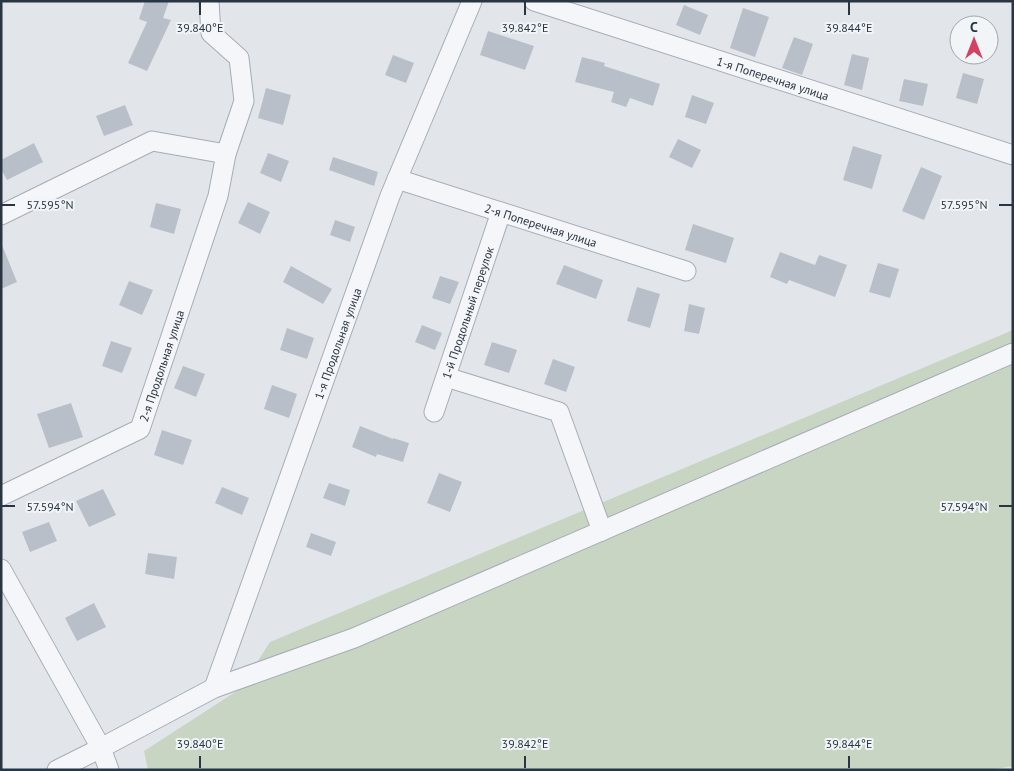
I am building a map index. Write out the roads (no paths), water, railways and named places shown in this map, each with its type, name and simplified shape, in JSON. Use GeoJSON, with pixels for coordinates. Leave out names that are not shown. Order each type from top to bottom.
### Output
{"type":"FeatureCollection","features":[{"type":"Feature","properties":{"kind":"street","name":"2-я Продольная улица"},"geometry":{"type":"LineString","coordinates":[[1,496],[140,429],[218,196],[226,154],[244,101],[239,58],[211,33],[209,1]]}},
{"type":"Feature","properties":{"kind":"street","name":"1-я Продольная улица"},"geometry":{"type":"LineString","coordinates":[[214,688],[390,196],[472,1]]}},
{"type":"Feature","properties":{"kind":"street","name":"1-я Поперечная улица"},"geometry":{"type":"LineString","coordinates":[[534,1],[1013,155]]}},
{"type":"Feature","properties":{"kind":"street"},"geometry":{"type":"LineString","coordinates":[[1,214],[152,141],[226,154]]}},
{"type":"Feature","properties":{"kind":"street","name":"2-я Поперечная улица"},"geometry":{"type":"LineString","coordinates":[[397,179],[686,271]]}},
{"type":"Feature","properties":{"kind":"street","name":"1-й Продольный переулок"},"geometry":{"type":"LineString","coordinates":[[434,412],[501,212]]}},
{"type":"Feature","properties":{"kind":"street"},"geometry":{"type":"LineString","coordinates":[[57,770],[214,688],[354,638],[1013,353]]}},
{"type":"Feature","properties":{"kind":"street"},"geometry":{"type":"LineString","coordinates":[[446,377],[559,412],[602,531]]}},
{"type":"Feature","properties":{"kind":"street"},"geometry":{"type":"LineString","coordinates":[[1,569],[101,748],[109,770]]}}]}
